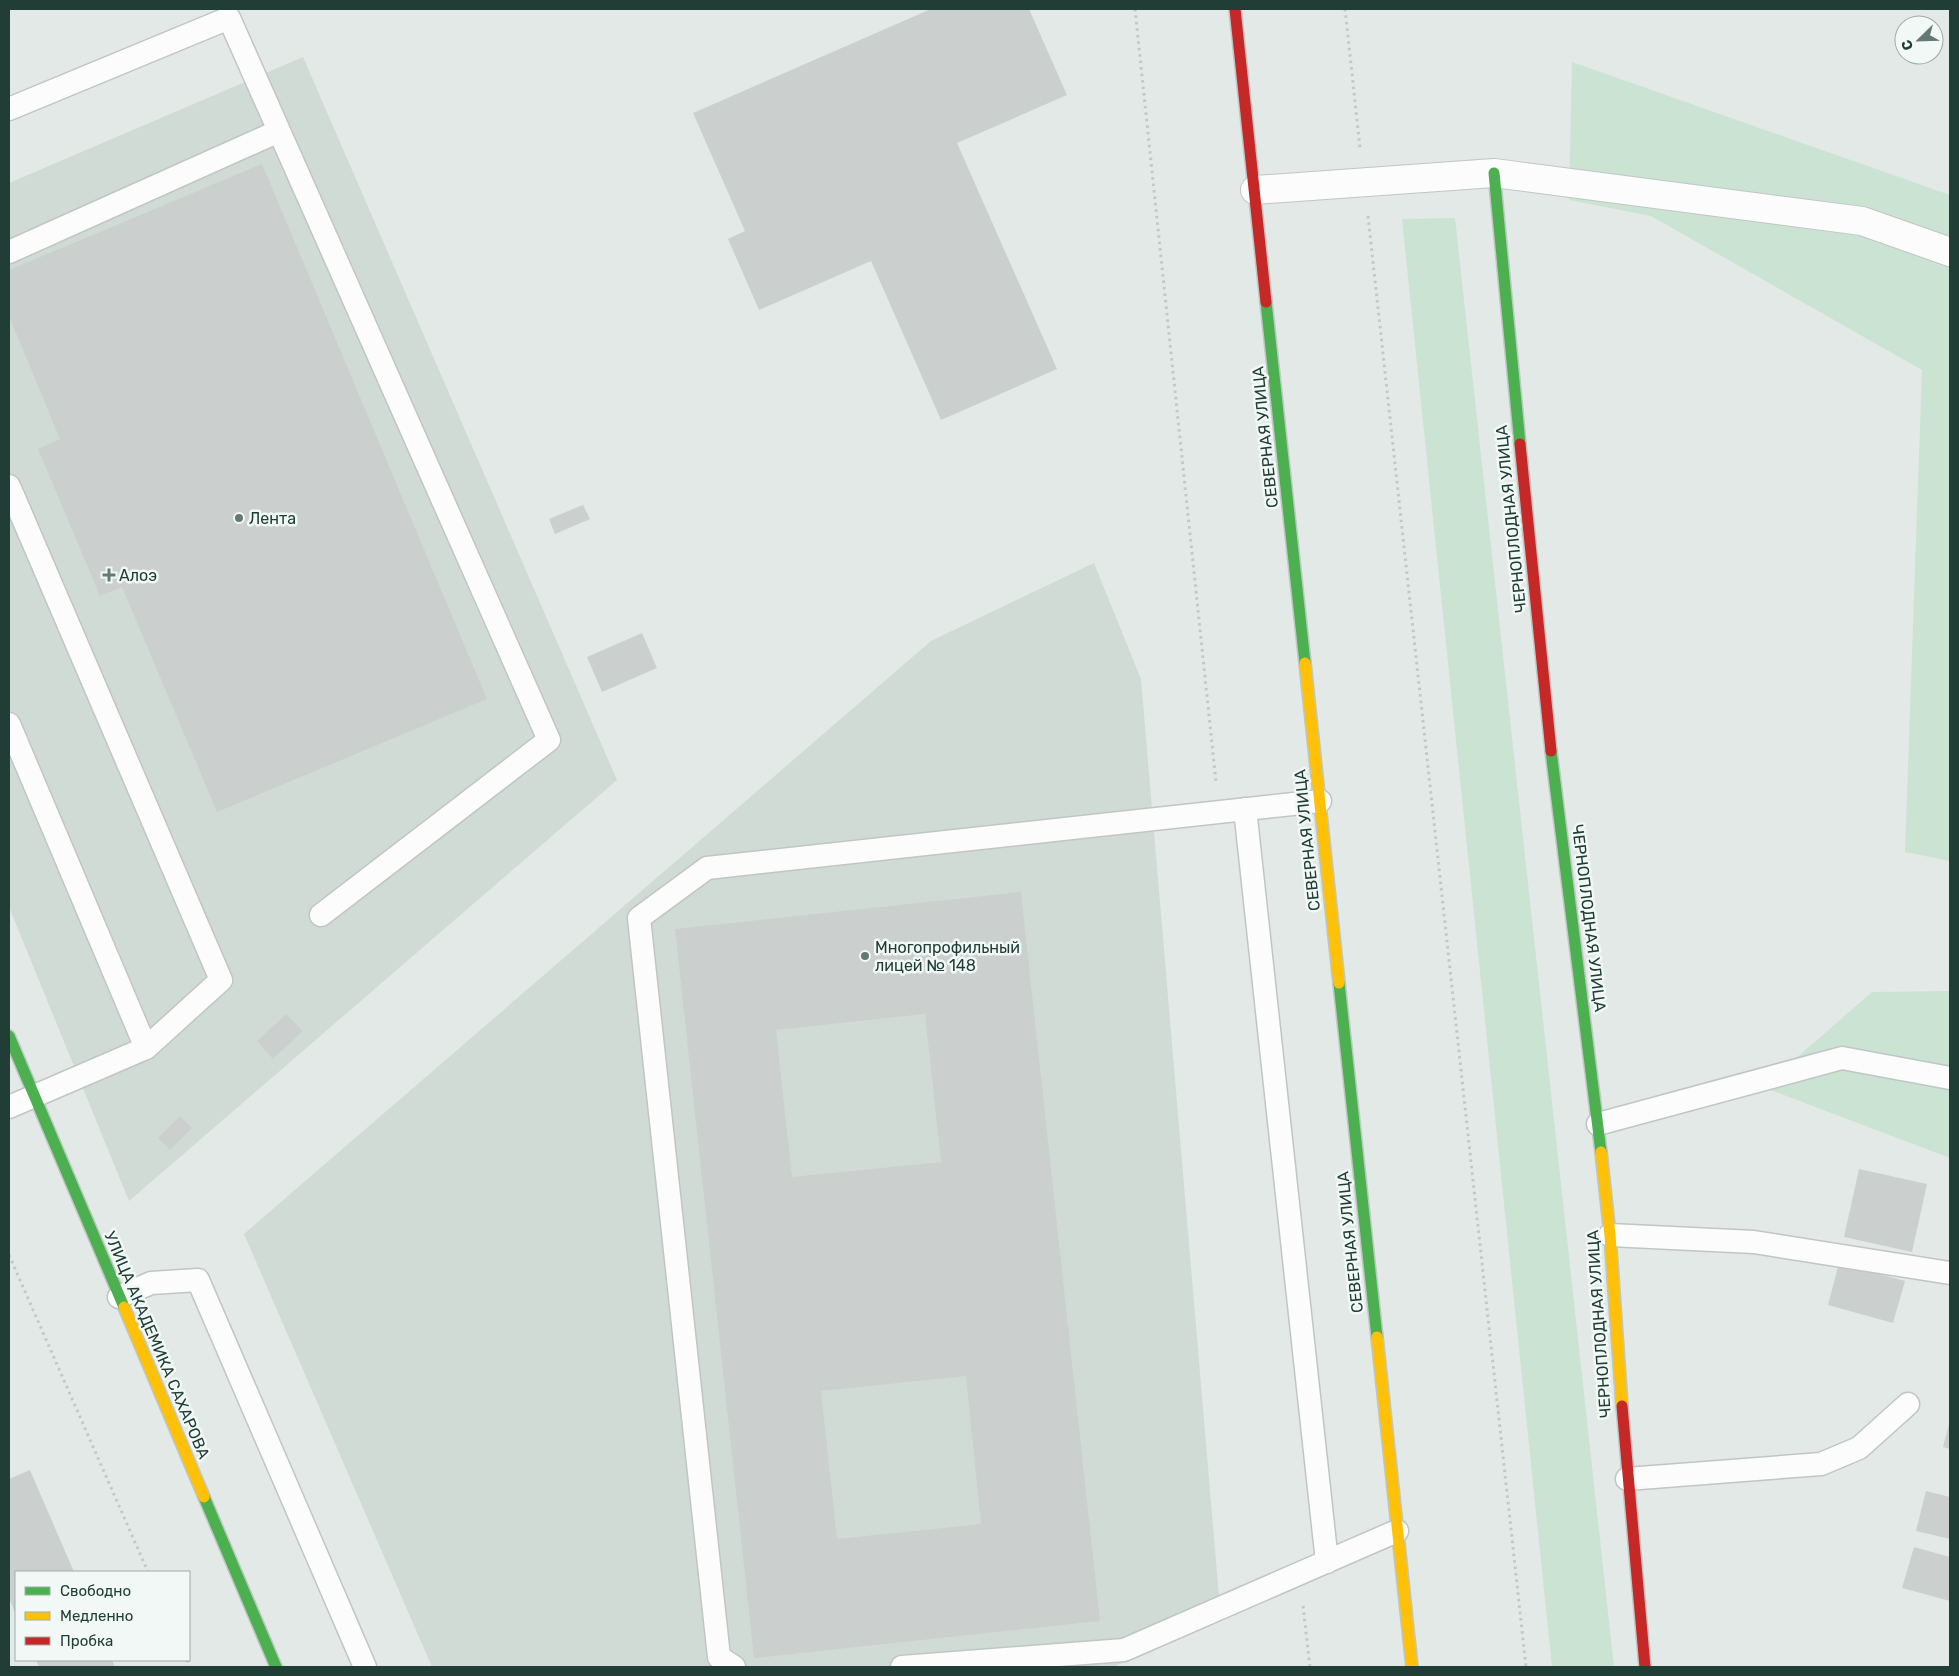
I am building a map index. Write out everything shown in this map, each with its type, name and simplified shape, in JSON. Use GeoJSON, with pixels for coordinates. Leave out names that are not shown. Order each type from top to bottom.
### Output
{"type":"FeatureCollection","features":[{"type":"Feature","properties":{"kind":"street","name":"СЕВЕРНАЯ УЛИЦА"},"geometry":{"type":"LineString","coordinates":[[1235,9],[1412,1667]]}},
{"type":"Feature","properties":{"kind":"street"},"geometry":{"type":"LineString","coordinates":[[1255,190],[1494,173],[1862,221],[1950,252]]}},
{"type":"Feature","properties":{"kind":"street","name":"ЧЕРНОПЛОДНАЯ УЛИЦА"},"geometry":{"type":"LineString","coordinates":[[1494,173],[1546,716],[1598,1124],[1610,1234],[1627,1479],[1645,1667]]}},
{"type":"Feature","properties":{"kind":"street","name":"УЛИЦА АКАДЕМИКА САХАРОВА"},"geometry":{"type":"LineString","coordinates":[[9,1036],[276,1667]]}},
{"type":"Feature","properties":{"kind":"lane"},"geometry":{"type":"LineString","coordinates":[[9,109],[229,18],[550,740],[321,915]]}},
{"type":"Feature","properties":{"kind":"lane"},"geometry":{"type":"LineString","coordinates":[[9,252],[279,131]]}},
{"type":"Feature","properties":{"kind":"lane"},"geometry":{"type":"LineString","coordinates":[[9,486],[221,980],[146,1048],[9,1107]]}},
{"type":"Feature","properties":{"kind":"lane"},"geometry":{"type":"LineString","coordinates":[[9,724],[146,1048]]}},
{"type":"Feature","properties":{"kind":"lane"},"geometry":{"type":"LineString","coordinates":[[734,1667],[720,1657],[639,918],[707,868],[1320,801]]}},
{"type":"Feature","properties":{"kind":"lane"},"geometry":{"type":"LineString","coordinates":[[1245,809],[1327,1562]]}},
{"type":"Feature","properties":{"kind":"lane"},"geometry":{"type":"LineString","coordinates":[[1598,1124],[1842,1058],[1950,1078]]}},
{"type":"Feature","properties":{"kind":"lane"},"geometry":{"type":"LineString","coordinates":[[1610,1234],[1754,1242],[1950,1273]]}},
{"type":"Feature","properties":{"kind":"lane"},"geometry":{"type":"LineString","coordinates":[[119,1297],[151,1283],[198,1280],[365,1667]]}},
{"type":"Feature","properties":{"kind":"lane"},"geometry":{"type":"LineString","coordinates":[[1627,1479],[1821,1464],[1859,1448],[1908,1404]]}},
{"type":"Feature","properties":{"kind":"lane"},"geometry":{"type":"LineString","coordinates":[[902,1667],[1124,1650],[1397,1531]]}},
{"type":"Feature","properties":{"kind":"path"},"geometry":{"type":"LineString","coordinates":[[1345,9],[1526,1667]]}},
{"type":"Feature","properties":{"kind":"path"},"geometry":{"type":"LineString","coordinates":[[9,1255],[148,1571]]}},
{"type":"Feature","properties":{"kind":"shaded area"},"geometry":{"type":"Polygon","coordinates":[[[303,57],[617,780],[129,1201],[9,907],[9,183],[303,57]]]}},
{"type":"Feature","properties":{"kind":"shaded area","name":"Многопрофильный лицей № 148"},"geometry":{"type":"Polygon","coordinates":[[[1094,563],[1141,679],[1221,1620],[1113,1667],[432,1667],[244,1234],[931,641],[1094,563]]]}},
{"type":"Feature","properties":{"kind":"green space"},"geometry":{"type":"Polygon","coordinates":[[[1572,62],[1950,195],[1950,861],[1905,852],[1922,370],[1651,216],[1569,200],[1572,62]]]}},
{"type":"Feature","properties":{"kind":"green space"},"geometry":{"type":"Polygon","coordinates":[[[1455,218],[1614,1667],[1552,1667],[1402,219],[1455,218]]]}},
{"type":"Feature","properties":{"kind":"green space"},"geometry":{"type":"Polygon","coordinates":[[[1950,991],[1950,1158],[1763,1087],[1872,992],[1950,991]]]}},
{"type":"Feature","properties":{"kind":"building"},"geometry":{"type":"Polygon","coordinates":[[[931,9],[1029,9],[1067,95],[957,143],[1057,369],[941,420],[871,261],[759,310],[728,239],[745,231],[693,113],[931,9]]]}},
{"type":"Feature","properties":{"kind":"building","name":"Лента"},"geometry":{"type":"Polygon","coordinates":[[[262,164],[487,699],[217,812],[122,587],[100,596],[38,449],[60,439],[9,316],[9,270],[262,164]]]}},
{"type":"Feature","properties":{"kind":"building"},"geometry":{"type":"Polygon","coordinates":[[[583,505],[590,519],[555,534],[549,519],[583,505]]]}},
{"type":"Feature","properties":{"kind":"building"},"geometry":{"type":"Polygon","coordinates":[[[642,633],[657,668],[602,692],[587,657],[642,633]]]}},
{"type":"Feature","properties":{"kind":"building"},"geometry":{"type":"Polygon","coordinates":[[[1021,892],[1100,1621],[754,1658],[675,929],[1021,892]],[[925,1014],[776,1030],[792,1177],[941,1162],[925,1014]],[[966,1376],[821,1391],[837,1539],[981,1524],[966,1376]]]}},
{"type":"Feature","properties":{"kind":"building"},"geometry":{"type":"Polygon","coordinates":[[[286,1014],[303,1031],[273,1059],[257,1041],[286,1014]]]}},
{"type":"Feature","properties":{"kind":"building"},"geometry":{"type":"Polygon","coordinates":[[[180,1116],[192,1128],[170,1150],[158,1138],[180,1116]]]}},
{"type":"Feature","properties":{"kind":"building"},"geometry":{"type":"Polygon","coordinates":[[[1859,1169],[1927,1184],[1912,1252],[1844,1237],[1859,1169]]]}},
{"type":"Feature","properties":{"kind":"building"},"geometry":{"type":"Polygon","coordinates":[[[1839,1263],[1905,1281],[1893,1323],[1828,1305],[1839,1263]]]}},
{"type":"Feature","properties":{"kind":"building"},"geometry":{"type":"Polygon","coordinates":[[[1950,1420],[1950,1449],[1943,1447],[1950,1420]]]}},
{"type":"Feature","properties":{"kind":"building"},"geometry":{"type":"Polygon","coordinates":[[[30,1470],[74,1571],[15,1571],[15,1613],[9,1598],[9,1479],[30,1470]]]}},
{"type":"Feature","properties":{"kind":"building"},"geometry":{"type":"Polygon","coordinates":[[[1926,1491],[1950,1497],[1950,1539],[1916,1531],[1926,1491]]]}},
{"type":"Feature","properties":{"kind":"building"},"geometry":{"type":"Polygon","coordinates":[[[1914,1547],[1950,1557],[1950,1601],[1902,1588],[1914,1547]]]}},
{"type":"Feature","properties":{"kind":"building"},"geometry":{"type":"Polygon","coordinates":[[[36,1661],[112,1661],[115,1667],[39,1667],[36,1661]]]}},
{"type":"Feature","properties":{"kind":"traffic: fast"},"geometry":{"type":"LineString","coordinates":[[1494,173],[1520,444]]}},
{"type":"Feature","properties":{"kind":"traffic: fast"},"geometry":{"type":"LineString","coordinates":[[1266,302],[1305,663]]}},
{"type":"Feature","properties":{"kind":"traffic: fast"},"geometry":{"type":"LineString","coordinates":[[1551,751],[1601,1152]]}},
{"type":"Feature","properties":{"kind":"traffic: fast"},"geometry":{"type":"LineString","coordinates":[[1339,983],[1377,1337]]}},
{"type":"Feature","properties":{"kind":"traffic: fast"},"geometry":{"type":"LineString","coordinates":[[9,1036],[124,1307]]}},
{"type":"Feature","properties":{"kind":"traffic: fast"},"geometry":{"type":"LineString","coordinates":[[204,1497],[276,1667]]}},
{"type":"Feature","properties":{"kind":"traffic: slow"},"geometry":{"type":"LineString","coordinates":[[1305,663],[1339,983]]}},
{"type":"Feature","properties":{"kind":"traffic: slow"},"geometry":{"type":"LineString","coordinates":[[1601,1152],[1610,1235],[1622,1406]]}},
{"type":"Feature","properties":{"kind":"traffic: slow"},"geometry":{"type":"LineString","coordinates":[[124,1307],[204,1497]]}},
{"type":"Feature","properties":{"kind":"traffic: slow"},"geometry":{"type":"LineString","coordinates":[[1377,1337],[1412,1667]]}},
{"type":"Feature","properties":{"kind":"traffic: jam"},"geometry":{"type":"LineString","coordinates":[[1235,9],[1266,302]]}},
{"type":"Feature","properties":{"kind":"traffic: jam"},"geometry":{"type":"LineString","coordinates":[[1520,444],[1551,751]]}},
{"type":"Feature","properties":{"kind":"traffic: jam"},"geometry":{"type":"LineString","coordinates":[[1622,1406],[1645,1667]]}},
{"type":"Feature","properties":{"kind":"place","name":"Лента"},"geometry":{"type":"Point","coordinates":[239,518]}},
{"type":"Feature","properties":{"kind":"place","name":"Алоэ"},"geometry":{"type":"Point","coordinates":[109,575]}},
{"type":"Feature","properties":{"kind":"place","name":"Многопрофильный лицей № 148"},"geometry":{"type":"Point","coordinates":[865,956]}}]}
